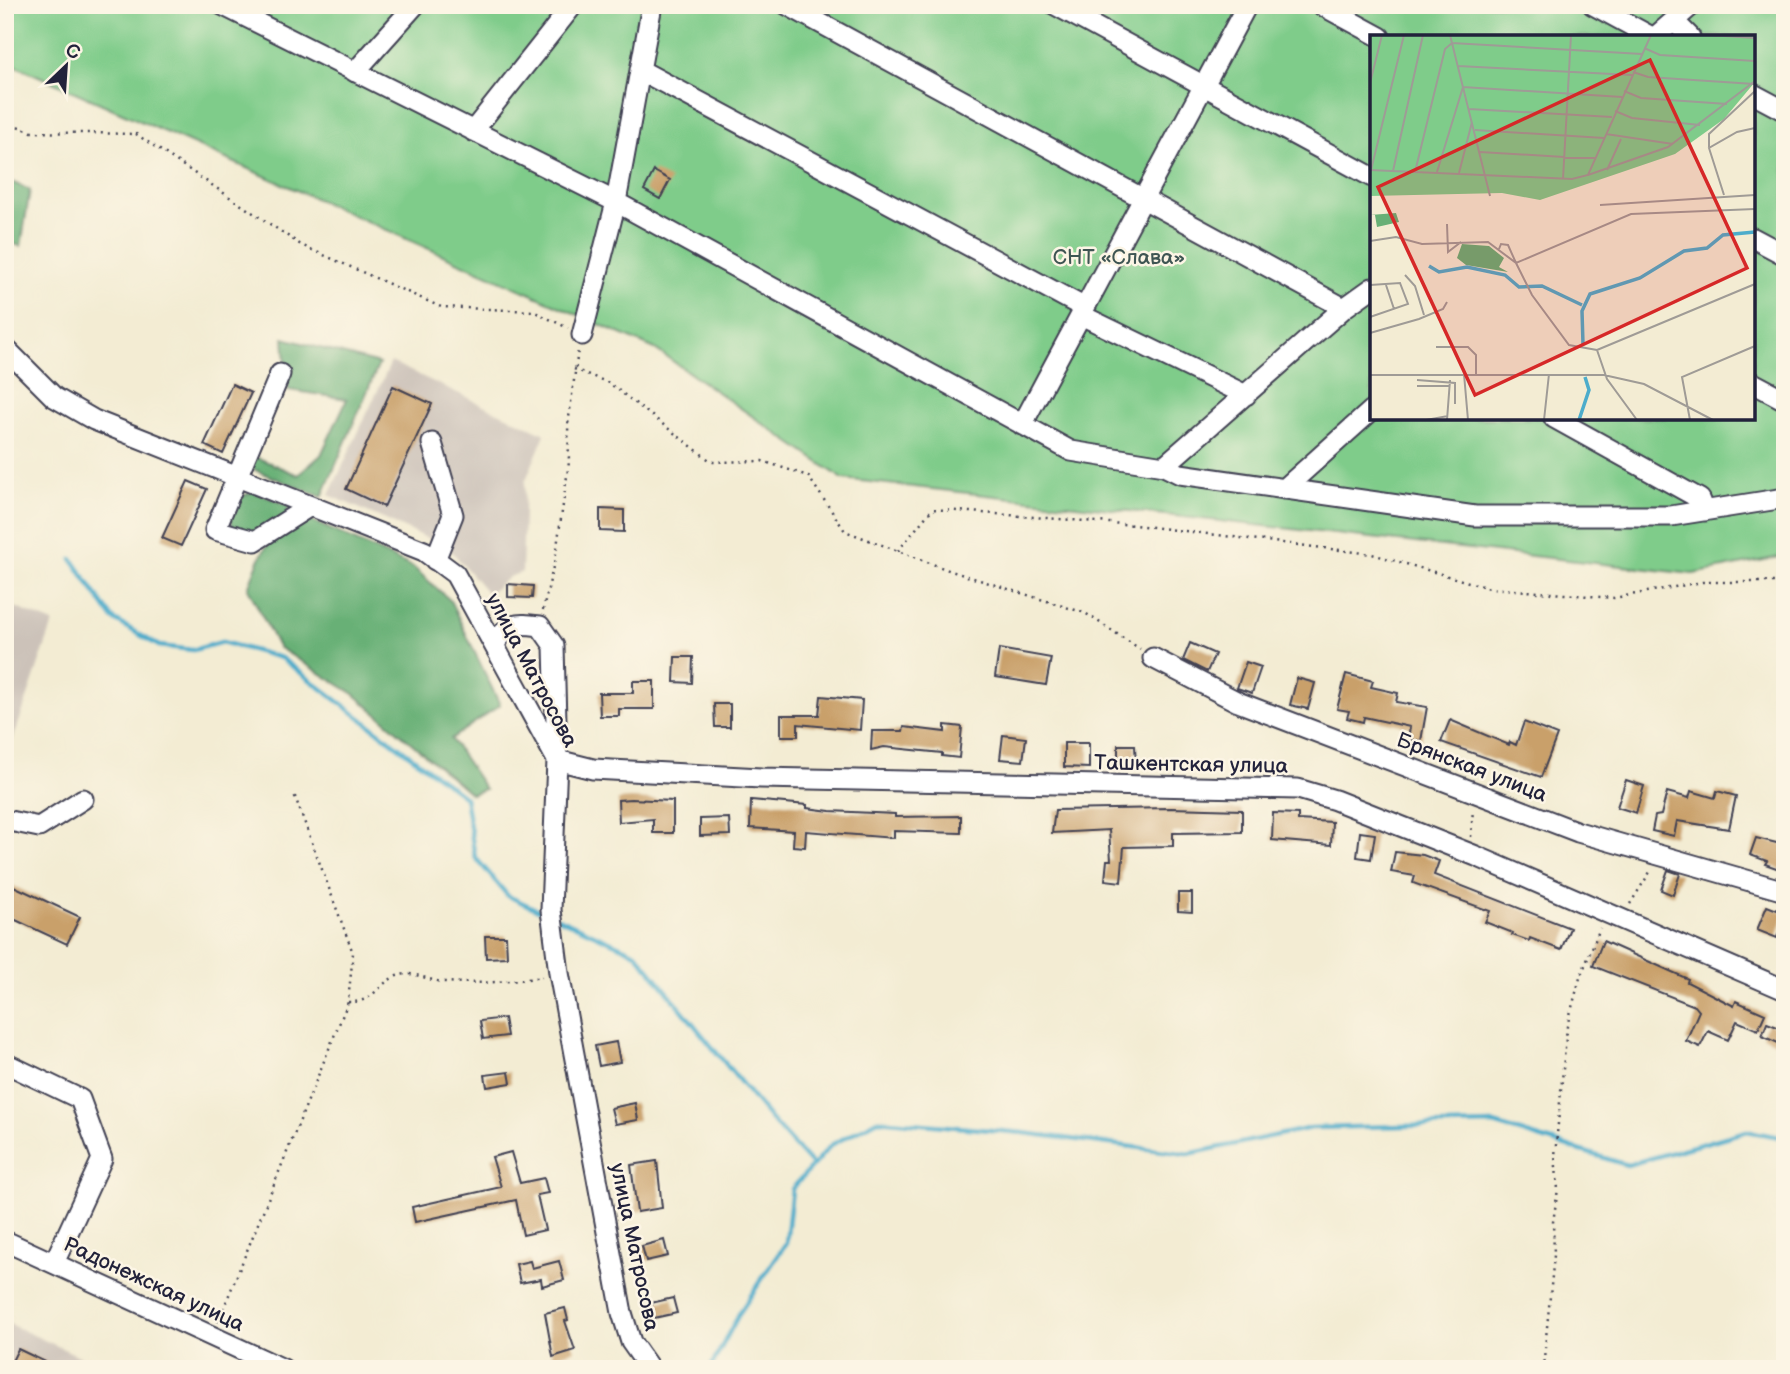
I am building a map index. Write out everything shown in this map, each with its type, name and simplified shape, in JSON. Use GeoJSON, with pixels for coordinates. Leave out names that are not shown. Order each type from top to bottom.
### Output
{"type":"FeatureCollection","features":[{"type":"Feature","properties":{"kind":"street"},"geometry":{"type":"LineString","coordinates":[[355,72],[415,5]]}},
{"type":"Feature","properties":{"kind":"street"},"geometry":{"type":"LineString","coordinates":[[473,131],[573,5]]}},
{"type":"Feature","properties":{"kind":"street"},"geometry":{"type":"LineString","coordinates":[[582,335],[616,202],[652,5]]}},
{"type":"Feature","properties":{"kind":"street"},"geometry":{"type":"LineString","coordinates":[[787,5],[1344,308]]}},
{"type":"Feature","properties":{"kind":"street"},"geometry":{"type":"LineString","coordinates":[[1055,5],[1370,176]]}},
{"type":"Feature","properties":{"kind":"street"},"geometry":{"type":"LineString","coordinates":[[1022,425],[1247,5]]}},
{"type":"Feature","properties":{"kind":"street"},"geometry":{"type":"LineString","coordinates":[[1321,5],[1376,35]]}},
{"type":"Feature","properties":{"kind":"street"},"geometry":{"type":"LineString","coordinates":[[1593,5],[1650,35]]}},
{"type":"Feature","properties":{"kind":"street"},"geometry":{"type":"LineString","coordinates":[[1656,35],[1692,5]]}},
{"type":"Feature","properties":{"kind":"street"},"geometry":{"type":"LineString","coordinates":[[232,7],[355,72],[616,202],[1070,451],[1164,466],[1180,474],[1475,516],[1671,516],[1785,498]]}},
{"type":"Feature","properties":{"kind":"street"},"geometry":{"type":"LineString","coordinates":[[1674,21],[1688,35]]}},
{"type":"Feature","properties":{"kind":"street"},"geometry":{"type":"LineString","coordinates":[[640,69],[1083,312],[1246,395]]}},
{"type":"Feature","properties":{"kind":"street"},"geometry":{"type":"LineString","coordinates":[[1755,95],[1785,111]]}},
{"type":"Feature","properties":{"kind":"street"},"geometry":{"type":"LineString","coordinates":[[1755,239],[1785,255]]}},
{"type":"Feature","properties":{"kind":"street"},"geometry":{"type":"LineString","coordinates":[[1164,466],[1344,308],[1370,293]]}},
{"type":"Feature","properties":{"kind":"street","name":"улица Матросова"},"geometry":{"type":"LineString","coordinates":[[5,348],[54,397],[84,414],[424,551],[455,574],[557,760],[551,910],[559,973],[622,1313],[631,1342],[650,1369]]}},
{"type":"Feature","properties":{"kind":"street"},"geometry":{"type":"LineString","coordinates":[[280,374],[215,530],[255,541],[310,506]]}},
{"type":"Feature","properties":{"kind":"street"},"geometry":{"type":"LineString","coordinates":[[1755,384],[1785,400]]}},
{"type":"Feature","properties":{"kind":"street"},"geometry":{"type":"LineString","coordinates":[[1284,489],[1370,412]]}},
{"type":"Feature","properties":{"kind":"street"},"geometry":{"type":"LineString","coordinates":[[1559,420],[1700,499],[1705,511]]}},
{"type":"Feature","properties":{"kind":"street"},"geometry":{"type":"LineString","coordinates":[[432,443],[453,515],[435,560]]}},
{"type":"Feature","properties":{"kind":"street"},"geometry":{"type":"LineString","coordinates":[[495,644],[505,629],[520,623],[540,626],[554,646],[557,760]]}},
{"type":"Feature","properties":{"kind":"street","name":"Брянская улица"},"geometry":{"type":"LineString","coordinates":[[1153,658],[1238,702],[1578,832],[1657,857],[1785,891]]}},
{"type":"Feature","properties":{"kind":"street","name":"Ташкентская улица"},"geometry":{"type":"LineString","coordinates":[[557,760],[593,769],[761,778],[1298,789],[1335,800],[1476,856],[1785,990]]}},
{"type":"Feature","properties":{"kind":"street"},"geometry":{"type":"LineString","coordinates":[[5,820],[39,827],[83,799]]}},
{"type":"Feature","properties":{"kind":"street"},"geometry":{"type":"LineString","coordinates":[[5,1063],[80,1099],[102,1159],[54,1264]]}},
{"type":"Feature","properties":{"kind":"street","name":"Радонежская улица"},"geometry":{"type":"LineString","coordinates":[[5,1241],[283,1369]]}},
{"type":"Feature","properties":{"kind":"path"},"geometry":{"type":"LineString","coordinates":[[5,121],[32,132],[136,134],[301,246],[441,307],[533,311],[582,335],[574,369],[568,425],[569,462],[556,554],[540,626]]}},
{"type":"Feature","properties":{"kind":"path"},"geometry":{"type":"LineString","coordinates":[[574,369],[609,383],[712,462],[762,461],[808,476],[845,531],[1085,613],[1153,658]]}},
{"type":"Feature","properties":{"kind":"path"},"geometry":{"type":"LineString","coordinates":[[898,551],[933,509],[1135,525],[1372,554],[1489,588],[1614,598],[1702,582],[1785,582]]}},
{"type":"Feature","properties":{"kind":"path"},"geometry":{"type":"LineString","coordinates":[[1473,792],[1471,839],[1476,856]]}},
{"type":"Feature","properties":{"kind":"path"},"geometry":{"type":"LineString","coordinates":[[212,1336],[348,1002],[353,953],[295,794]]}},
{"type":"Feature","properties":{"kind":"path"},"geometry":{"type":"LineString","coordinates":[[1543,1369],[1554,1255],[1553,1222],[1558,1189],[1555,1156],[1567,1026],[1580,978],[1607,912],[1633,903],[1657,857]]}},
{"type":"Feature","properties":{"kind":"path"},"geometry":{"type":"LineString","coordinates":[[348,1002],[359,1003],[373,996],[387,979],[409,974],[442,982],[525,980],[559,973]]}},
{"type":"Feature","properties":{"kind":"shaded area"},"geometry":{"type":"Polygon","coordinates":[[[391,362],[545,434],[525,482],[522,572],[509,577],[488,594],[449,548],[329,495],[391,362]]]}},
{"type":"Feature","properties":{"kind":"shaded area"},"geometry":{"type":"Polygon","coordinates":[[[5,603],[53,623],[5,763],[5,603]]]}},
{"type":"Feature","properties":{"kind":"shaded area"},"geometry":{"type":"Polygon","coordinates":[[[5,1322],[107,1369],[5,1369],[5,1322]]]}},
{"type":"Feature","properties":{"kind":"green space","name":"СНТ «Слава»"},"geometry":{"type":"Polygon","coordinates":[[[5,5],[1785,5],[1785,556],[1693,574],[843,479],[655,349],[5,61],[5,5]]]}},
{"type":"Feature","properties":{"kind":"green space"},"geometry":{"type":"Polygon","coordinates":[[[5,179],[30,190],[21,246],[5,242],[5,179]]]}},
{"type":"Feature","properties":{"kind":"green space"},"geometry":{"type":"Polygon","coordinates":[[[284,338],[379,364],[322,497],[250,468],[256,457],[298,475],[321,455],[347,399],[288,390],[284,338]]]}},
{"type":"Feature","properties":{"kind":"green space"},"geometry":{"type":"Polygon","coordinates":[[[253,491],[290,506],[285,517],[250,536],[233,527],[229,513],[233,501],[253,491]]]}},
{"type":"Feature","properties":{"kind":"green space"},"geometry":{"type":"Polygon","coordinates":[[[308,519],[413,567],[450,600],[500,705],[451,739],[485,789],[471,794],[354,694],[278,647],[248,588],[263,553],[274,537],[308,519]]]}},
{"type":"Feature","properties":{"kind":"building"},"geometry":{"type":"Polygon","coordinates":[[[654,171],[670,180],[660,199],[644,190],[654,171]]]}},
{"type":"Feature","properties":{"kind":"building"},"geometry":{"type":"Polygon","coordinates":[[[232,384],[251,393],[223,454],[204,445],[232,384]]]}},
{"type":"Feature","properties":{"kind":"building"},"geometry":{"type":"Polygon","coordinates":[[[393,386],[432,404],[384,507],[346,489],[393,386]]]}},
{"type":"Feature","properties":{"kind":"building"},"geometry":{"type":"Polygon","coordinates":[[[188,481],[207,489],[181,546],[162,538],[188,481]]]}},
{"type":"Feature","properties":{"kind":"building"},"geometry":{"type":"Polygon","coordinates":[[[600,509],[624,510],[624,532],[600,531],[600,509]]]}},
{"type":"Feature","properties":{"kind":"building"},"geometry":{"type":"Polygon","coordinates":[[[508,584],[533,586],[532,598],[508,597],[508,584]]]}},
{"type":"Feature","properties":{"kind":"building"},"geometry":{"type":"Polygon","coordinates":[[[1190,643],[1215,654],[1207,672],[1183,660],[1190,643]]]}},
{"type":"Feature","properties":{"kind":"building"},"geometry":{"type":"Polygon","coordinates":[[[999,649],[1051,658],[1046,685],[995,677],[999,649]]]}},
{"type":"Feature","properties":{"kind":"building"},"geometry":{"type":"Polygon","coordinates":[[[675,657],[693,657],[692,683],[674,682],[675,657]]]}},
{"type":"Feature","properties":{"kind":"building"},"geometry":{"type":"Polygon","coordinates":[[[1246,662],[1261,667],[1252,693],[1237,688],[1246,662]]]}},
{"type":"Feature","properties":{"kind":"building"},"geometry":{"type":"Polygon","coordinates":[[[1346,674],[1373,681],[1371,687],[1398,693],[1396,702],[1427,707],[1421,741],[1408,739],[1410,727],[1364,717],[1363,722],[1347,718],[1349,711],[1337,709],[1346,674]]]}},
{"type":"Feature","properties":{"kind":"building"},"geometry":{"type":"Polygon","coordinates":[[[1297,678],[1315,683],[1308,709],[1290,705],[1297,678]]]}},
{"type":"Feature","properties":{"kind":"building"},"geometry":{"type":"Polygon","coordinates":[[[633,681],[654,681],[654,709],[619,709],[619,716],[600,716],[599,693],[633,693],[633,681]]]}},
{"type":"Feature","properties":{"kind":"building"},"geometry":{"type":"Polygon","coordinates":[[[821,696],[862,700],[860,730],[798,724],[798,736],[781,736],[781,715],[819,715],[821,696]]]}},
{"type":"Feature","properties":{"kind":"building"},"geometry":{"type":"Polygon","coordinates":[[[714,704],[730,704],[730,727],[715,727],[714,704]]]}},
{"type":"Feature","properties":{"kind":"building"},"geometry":{"type":"Polygon","coordinates":[[[1450,720],[1509,745],[1510,742],[1516,745],[1524,722],[1557,735],[1541,777],[1441,742],[1450,720]]]}},
{"type":"Feature","properties":{"kind":"building"},"geometry":{"type":"Polygon","coordinates":[[[945,725],[962,727],[959,758],[942,756],[942,753],[884,747],[871,750],[872,731],[903,731],[904,727],[945,732],[945,725]]]}},
{"type":"Feature","properties":{"kind":"building"},"geometry":{"type":"Polygon","coordinates":[[[1003,735],[1026,738],[1023,761],[1000,759],[1003,735]]]}},
{"type":"Feature","properties":{"kind":"building"},"geometry":{"type":"Polygon","coordinates":[[[1064,743],[1089,743],[1089,768],[1064,767],[1064,743]]]}},
{"type":"Feature","properties":{"kind":"building"},"geometry":{"type":"Polygon","coordinates":[[[1118,745],[1135,745],[1136,768],[1118,768],[1118,745]]]}},
{"type":"Feature","properties":{"kind":"building"},"geometry":{"type":"Polygon","coordinates":[[[1626,780],[1644,786],[1636,813],[1617,807],[1626,780]]]}},
{"type":"Feature","properties":{"kind":"building"},"geometry":{"type":"Polygon","coordinates":[[[1691,791],[1715,798],[1717,791],[1736,796],[1729,829],[1677,821],[1674,836],[1652,831],[1655,816],[1661,815],[1667,792],[1689,798],[1691,791]]]}},
{"type":"Feature","properties":{"kind":"building"},"geometry":{"type":"Polygon","coordinates":[[[618,800],[673,801],[673,833],[653,833],[653,819],[619,822],[618,800]]]}},
{"type":"Feature","properties":{"kind":"building"},"geometry":{"type":"Polygon","coordinates":[[[751,800],[807,805],[807,808],[830,811],[895,814],[895,817],[961,816],[961,833],[894,831],[894,838],[806,831],[805,847],[793,846],[794,831],[750,828],[751,800]]]}},
{"type":"Feature","properties":{"kind":"building"},"geometry":{"type":"Polygon","coordinates":[[[1055,810],[1242,810],[1242,832],[1173,833],[1173,846],[1124,847],[1121,882],[1105,880],[1107,860],[1111,860],[1109,830],[1052,833],[1055,810]]]}},
{"type":"Feature","properties":{"kind":"building"},"geometry":{"type":"Polygon","coordinates":[[[1273,813],[1298,814],[1298,820],[1332,822],[1331,845],[1272,840],[1273,813]]]}},
{"type":"Feature","properties":{"kind":"building"},"geometry":{"type":"Polygon","coordinates":[[[729,818],[730,835],[700,836],[700,819],[729,818]]]}},
{"type":"Feature","properties":{"kind":"building"},"geometry":{"type":"Polygon","coordinates":[[[1360,832],[1375,834],[1371,859],[1357,857],[1360,832]]]}},
{"type":"Feature","properties":{"kind":"building"},"geometry":{"type":"Polygon","coordinates":[[[1756,838],[1785,845],[1785,871],[1750,855],[1756,838]]]}},
{"type":"Feature","properties":{"kind":"building"},"geometry":{"type":"Polygon","coordinates":[[[1395,852],[1423,855],[1439,861],[1434,875],[1570,928],[1561,950],[1530,938],[1529,941],[1512,935],[1513,933],[1485,922],[1490,911],[1413,883],[1415,876],[1391,872],[1395,852]]]}},
{"type":"Feature","properties":{"kind":"building"},"geometry":{"type":"Polygon","coordinates":[[[1668,870],[1680,874],[1673,895],[1661,890],[1668,870]]]}},
{"type":"Feature","properties":{"kind":"building"},"geometry":{"type":"Polygon","coordinates":[[[5,882],[80,917],[67,944],[5,915],[5,882]]]}},
{"type":"Feature","properties":{"kind":"building"},"geometry":{"type":"Polygon","coordinates":[[[1178,893],[1192,893],[1192,912],[1178,911],[1178,893]]]}},
{"type":"Feature","properties":{"kind":"building"},"geometry":{"type":"Polygon","coordinates":[[[1767,906],[1785,913],[1777,938],[1757,930],[1767,906]]]}},
{"type":"Feature","properties":{"kind":"building"},"geometry":{"type":"Polygon","coordinates":[[[485,936],[506,936],[507,957],[486,958],[485,936]]]}},
{"type":"Feature","properties":{"kind":"building"},"geometry":{"type":"Polygon","coordinates":[[[1603,941],[1688,979],[1687,982],[1734,1006],[1736,1001],[1765,1014],[1758,1030],[1737,1021],[1728,1040],[1708,1031],[1700,1047],[1686,1041],[1699,1011],[1695,1006],[1593,966],[1603,941]]]}},
{"type":"Feature","properties":{"kind":"building"},"geometry":{"type":"Polygon","coordinates":[[[504,1018],[507,1036],[483,1039],[480,1021],[504,1018]]]}},
{"type":"Feature","properties":{"kind":"building"},"geometry":{"type":"Polygon","coordinates":[[[1767,1023],[1785,1030],[1785,1046],[1762,1036],[1767,1023]]]}},
{"type":"Feature","properties":{"kind":"building"},"geometry":{"type":"Polygon","coordinates":[[[616,1042],[620,1062],[599,1066],[595,1046],[616,1042]]]}},
{"type":"Feature","properties":{"kind":"building"},"geometry":{"type":"Polygon","coordinates":[[[509,1072],[511,1083],[487,1087],[485,1075],[509,1072]]]}},
{"type":"Feature","properties":{"kind":"building"},"geometry":{"type":"Polygon","coordinates":[[[635,1103],[638,1120],[615,1124],[611,1108],[635,1103]]]}},
{"type":"Feature","properties":{"kind":"building"},"geometry":{"type":"Polygon","coordinates":[[[511,1152],[520,1183],[544,1178],[548,1193],[537,1195],[545,1230],[523,1235],[516,1200],[415,1222],[412,1207],[501,1187],[492,1157],[511,1152]]]}},
{"type":"Feature","properties":{"kind":"building"},"geometry":{"type":"Polygon","coordinates":[[[657,1161],[662,1208],[637,1212],[631,1165],[657,1161]]]}},
{"type":"Feature","properties":{"kind":"building"},"geometry":{"type":"Polygon","coordinates":[[[664,1240],[668,1256],[646,1261],[642,1246],[664,1240]]]}},
{"type":"Feature","properties":{"kind":"building"},"geometry":{"type":"Polygon","coordinates":[[[530,1261],[532,1268],[559,1261],[564,1280],[542,1286],[541,1279],[520,1283],[516,1264],[530,1261]]]}},
{"type":"Feature","properties":{"kind":"building"},"geometry":{"type":"Polygon","coordinates":[[[673,1298],[677,1313],[654,1318],[651,1303],[673,1298]]]}},
{"type":"Feature","properties":{"kind":"building"},"geometry":{"type":"Polygon","coordinates":[[[565,1308],[568,1320],[565,1321],[575,1350],[553,1357],[545,1313],[565,1308]]]}},
{"type":"Feature","properties":{"kind":"building"},"geometry":{"type":"Polygon","coordinates":[[[18,1349],[60,1369],[8,1369],[18,1349]]]}},
{"type":"Feature","properties":{"kind":"waterway"},"geometry":{"type":"LineString","coordinates":[[72,559],[113,619],[159,646],[193,650],[222,642],[281,658],[465,797],[475,857],[508,896],[547,914]]}},
{"type":"Feature","properties":{"kind":"waterway"},"geometry":{"type":"LineString","coordinates":[[558,918],[636,953],[772,1121],[813,1166]]}},
{"type":"Feature","properties":{"kind":"waterway"},"geometry":{"type":"LineString","coordinates":[[710,1369],[740,1312],[786,1243],[792,1189],[831,1145],[878,1120],[1024,1133],[1188,1154],[1311,1128],[1494,1124],[1627,1165],[1747,1131],[1785,1138]]}}]}
